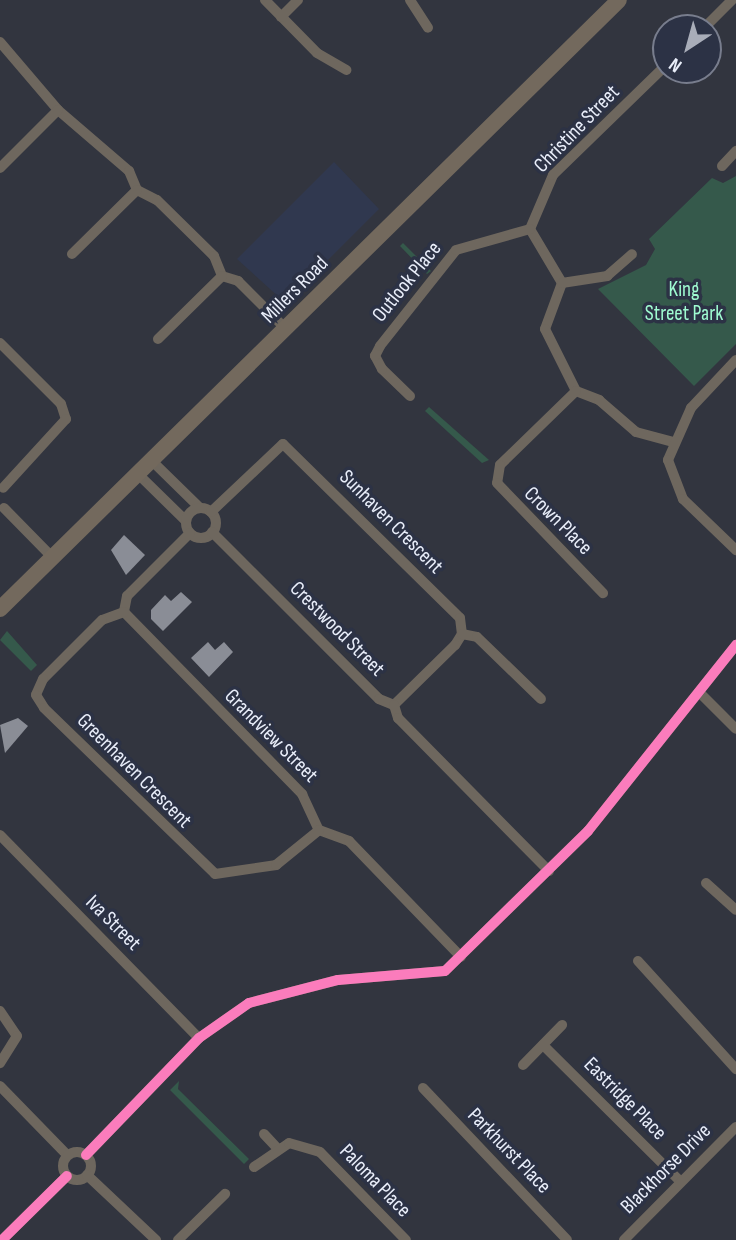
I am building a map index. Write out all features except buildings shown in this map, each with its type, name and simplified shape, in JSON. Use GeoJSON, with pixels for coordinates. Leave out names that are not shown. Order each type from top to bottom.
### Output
{"type":"FeatureCollection","features":[{"type":"Feature","properties":{"kind":"street"},"geometry":{"type":"LineString","coordinates":[[265,0],[317,53],[346,70]]}},
{"type":"Feature","properties":{"kind":"street"},"geometry":{"type":"LineString","coordinates":[[281,17],[298,0]]}},
{"type":"Feature","properties":{"kind":"street"},"geometry":{"type":"LineString","coordinates":[[410,0],[428,28]]}},
{"type":"Feature","properties":{"kind":"street","name":"Millers Road"},"geometry":{"type":"LineString","coordinates":[[0,609],[619,0]]}},
{"type":"Feature","properties":{"kind":"street"},"geometry":{"type":"LineString","coordinates":[[718,14],[732,0]]}},
{"type":"Feature","properties":{"kind":"street"},"geometry":{"type":"LineString","coordinates":[[0,42],[58,110],[129,171],[137,190],[157,200],[214,256],[222,275],[238,281],[285,328]]}},
{"type":"Feature","properties":{"kind":"street","name":"Christine Street"},"geometry":{"type":"LineString","coordinates":[[530,229],[554,175],[652,79]]}},
{"type":"Feature","properties":{"kind":"street"},"geometry":{"type":"LineString","coordinates":[[0,168],[58,110]]}},
{"type":"Feature","properties":{"kind":"street"},"geometry":{"type":"LineString","coordinates":[[722,166],[736,150]]}},
{"type":"Feature","properties":{"kind":"street"},"geometry":{"type":"LineString","coordinates":[[72,254],[137,190]]}},
{"type":"Feature","properties":{"kind":"street"},"geometry":{"type":"LineString","coordinates":[[530,229],[562,283]]}},
{"type":"Feature","properties":{"kind":"street","name":"Outlook Place"},"geometry":{"type":"LineString","coordinates":[[410,396],[374,356],[380,346],[456,250],[530,229]]}},
{"type":"Feature","properties":{"kind":"street"},"geometry":{"type":"LineString","coordinates":[[562,283],[607,276],[632,254]]}},
{"type":"Feature","properties":{"kind":"street"},"geometry":{"type":"LineString","coordinates":[[158,340],[222,275]]}},
{"type":"Feature","properties":{"kind":"street"},"geometry":{"type":"LineString","coordinates":[[562,283],[545,329],[576,391],[599,400],[636,432],[673,442]]}},
{"type":"Feature","properties":{"kind":"street"},"geometry":{"type":"LineString","coordinates":[[0,343],[61,404],[66,419],[1,487],[2,510],[52,557]]}},
{"type":"Feature","properties":{"kind":"street"},"geometry":{"type":"LineString","coordinates":[[734,546],[672,479],[668,460],[673,442],[691,408],[736,360]]}},
{"type":"Feature","properties":{"kind":"street","name":"Crown Place"},"geometry":{"type":"LineString","coordinates":[[576,391],[497,472],[502,493],[603,593]]}},
{"type":"Feature","properties":{"kind":"street","name":"Sunhaven Crescent"},"geometry":{"type":"LineString","coordinates":[[211,512],[283,444],[460,618],[462,634]]}},
{"type":"Feature","properties":{"kind":"street"},"geometry":{"type":"LineString","coordinates":[[138,474],[186,521],[190,533],[199,538],[212,532],[211,512],[200,508],[152,461]]}},
{"type":"Feature","properties":{"kind":"street"},"geometry":{"type":"LineString","coordinates":[[186,521],[200,508]]}},
{"type":"Feature","properties":{"kind":"street","name":"Crestwood Street"},"geometry":{"type":"LineString","coordinates":[[212,532],[379,699],[394,705],[398,718],[549,871]]}},
{"type":"Feature","properties":{"kind":"street"},"geometry":{"type":"LineString","coordinates":[[124,612],[127,596],[190,533]]}},
{"type":"Feature","properties":{"kind":"street","name":"Grandview Street"},"geometry":{"type":"LineString","coordinates":[[124,612],[302,794],[319,830]]}},
{"type":"Feature","properties":{"kind":"street","name":"Greenhaven Crescent"},"geometry":{"type":"LineString","coordinates":[[124,612],[102,620],[43,679],[36,695],[44,708],[215,874],[276,865],[319,830]]}},
{"type":"Feature","properties":{"kind":"street"},"geometry":{"type":"LineString","coordinates":[[394,705],[462,634],[477,637],[541,699]]}},
{"type":"Feature","properties":{"kind":"street"},"geometry":{"type":"LineString","coordinates":[[156,1240],[87,1175],[86,1156],[199,1038],[228,1014],[270,996],[365,977],[432,976],[461,957],[549,871],[615,801],[736,645]]}},
{"type":"Feature","properties":{"kind":"street"},"geometry":{"type":"LineString","coordinates":[[699,692],[736,729]]}},
{"type":"Feature","properties":{"kind":"street"},"geometry":{"type":"LineString","coordinates":[[319,830],[349,841],[461,957]]}},
{"type":"Feature","properties":{"kind":"street","name":"Iva Street"},"geometry":{"type":"LineString","coordinates":[[0,835],[199,1038]]}},
{"type":"Feature","properties":{"kind":"street"},"geometry":{"type":"LineString","coordinates":[[706,883],[736,910]]}},
{"type":"Feature","properties":{"kind":"street"},"geometry":{"type":"LineString","coordinates":[[638,961],[736,1069]]}},
{"type":"Feature","properties":{"kind":"street"},"geometry":{"type":"LineString","coordinates":[[0,1011],[17,1036],[0,1063]]}},
{"type":"Feature","properties":{"kind":"street"},"geometry":{"type":"LineString","coordinates":[[523,1065],[562,1026]]}},
{"type":"Feature","properties":{"kind":"street","name":"Eastridge Place"},"geometry":{"type":"LineString","coordinates":[[543,1045],[680,1181]]}},
{"type":"Feature","properties":{"kind":"street"},"geometry":{"type":"LineString","coordinates":[[0,1086],[67,1155],[86,1156]]}},
{"type":"Feature","properties":{"kind":"street","name":"Parkhurst Place"},"geometry":{"type":"LineString","coordinates":[[423,1088],[568,1240]]}},
{"type":"Feature","properties":{"kind":"street","name":"Blackhorse Drive"},"geometry":{"type":"LineString","coordinates":[[624,1240],[736,1127]]}},
{"type":"Feature","properties":{"kind":"street"},"geometry":{"type":"LineString","coordinates":[[254,1167],[276,1147],[264,1134]]}},
{"type":"Feature","properties":{"kind":"street","name":"Paloma Place"},"geometry":{"type":"LineString","coordinates":[[276,1147],[289,1143],[320,1152],[406,1240]]}},
{"type":"Feature","properties":{"kind":"street"},"geometry":{"type":"LineString","coordinates":[[67,1155],[67,1176]]}},
{"type":"Feature","properties":{"kind":"street"},"geometry":{"type":"LineString","coordinates":[[2,1240],[67,1176],[87,1175]]}},
{"type":"Feature","properties":{"kind":"street"},"geometry":{"type":"LineString","coordinates":[[178,1240],[225,1194]]}},
{"type":"Feature","properties":{"kind":"shaded area"},"geometry":{"type":"Polygon","coordinates":[[[334,162],[379,209],[290,298],[281,299],[237,259],[334,162]]]}},
{"type":"Feature","properties":{"kind":"green space","name":"King Street Park"},"geometry":{"type":"Polygon","coordinates":[[[736,176],[736,344],[694,386],[598,289],[646,265],[655,249],[649,239],[712,178],[723,183],[736,176]]]}},
{"type":"Feature","properties":{"kind":"green space"},"geometry":{"type":"Polygon","coordinates":[[[403,243],[431,271],[427,274],[400,246],[403,243]]]}},
{"type":"Feature","properties":{"kind":"green space"},"geometry":{"type":"Polygon","coordinates":[[[429,407],[489,460],[482,463],[425,411],[429,407]]]}},
{"type":"Feature","properties":{"kind":"green space"},"geometry":{"type":"Polygon","coordinates":[[[7,631],[37,665],[31,671],[0,640],[7,631]]]}},
{"type":"Feature","properties":{"kind":"green space"},"geometry":{"type":"Polygon","coordinates":[[[179,1081],[178,1089],[249,1159],[244,1164],[170,1090],[179,1081]]]}},
{"type":"Feature","properties":{"kind":"transit line"},"geometry":{"type":"LineString","coordinates":[[86,1155],[199,1038],[249,1003],[338,980],[445,971],[588,831],[736,645]]}},
{"type":"Feature","properties":{"kind":"transit line"},"geometry":{"type":"LineString","coordinates":[[2,1240],[67,1176]]}}]}
